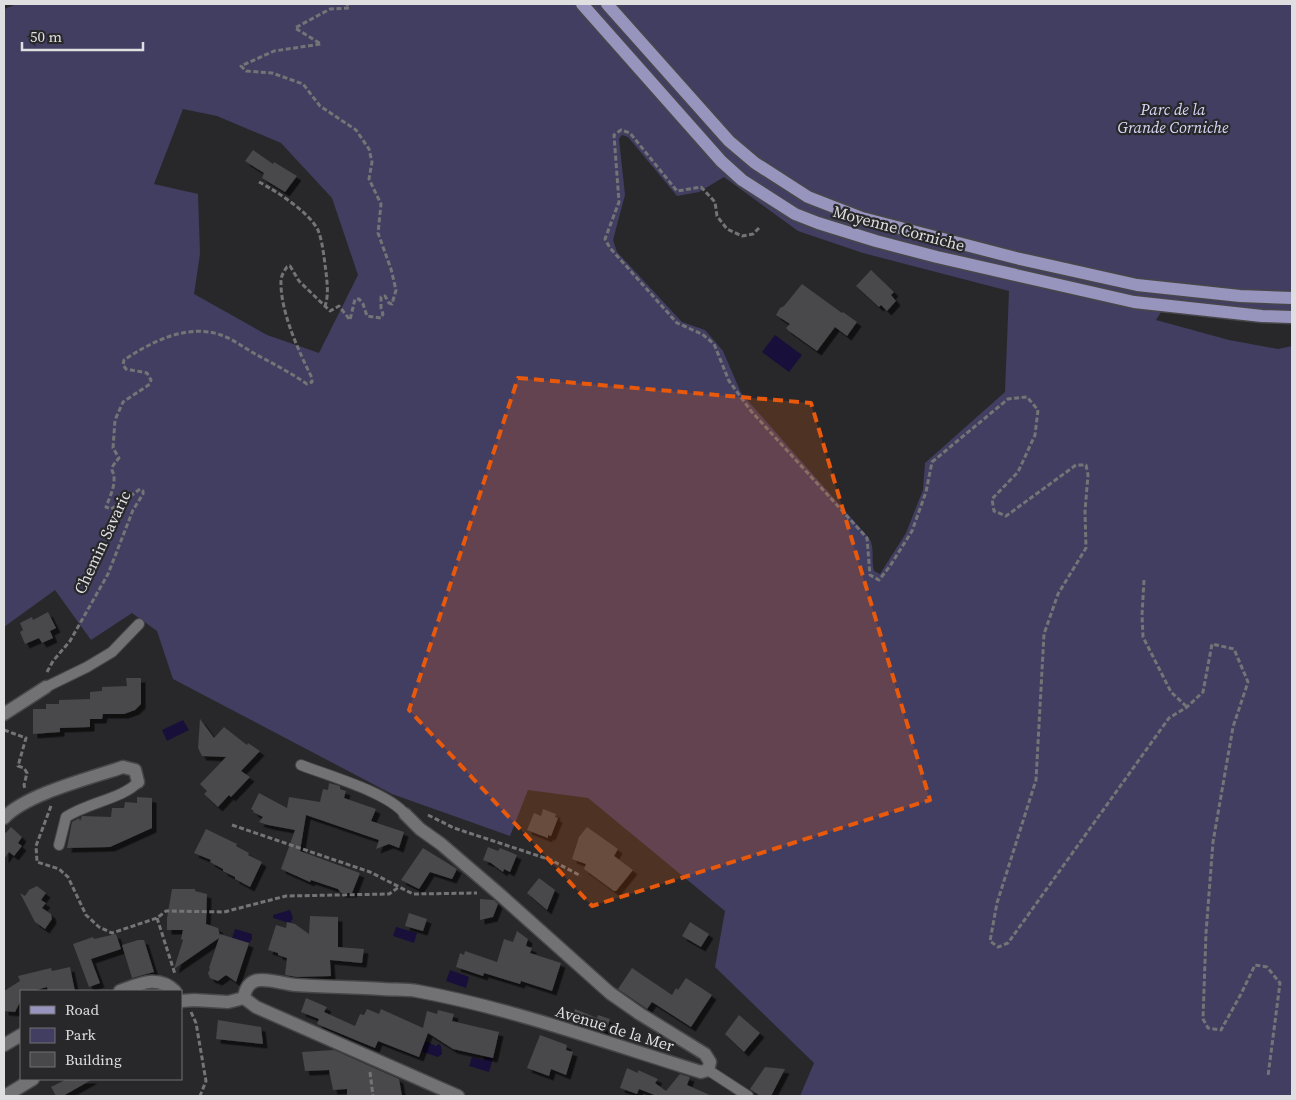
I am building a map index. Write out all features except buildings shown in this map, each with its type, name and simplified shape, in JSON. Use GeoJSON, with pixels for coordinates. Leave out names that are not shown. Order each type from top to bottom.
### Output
{"type":"FeatureCollection","features":[{"type":"Feature","properties":{"kind":"main road","name":"Moyenne Corniche"},"geometry":{"type":"LineString","coordinates":[[582,4],[721,161],[742,180],[795,214],[846,232],[928,254],[1134,302],[1252,315],[1292,317]]}},
{"type":"Feature","properties":{"kind":"main road","name":"Moyenne Corniche"},"geometry":{"type":"LineString","coordinates":[[607,4],[729,141],[755,163],[808,197],[862,218],[1016,258],[1137,285],[1240,296],[1292,298]]}},
{"type":"Feature","properties":{"kind":"street"},"geometry":{"type":"LineString","coordinates":[[4,714],[46,687]]}},
{"type":"Feature","properties":{"kind":"street"},"geometry":{"type":"LineString","coordinates":[[4,818],[9,812],[27,801],[123,767],[135,770],[138,782]]}},
{"type":"Feature","properties":{"kind":"street","name":"Avenue de la Mer"},"geometry":{"type":"LineString","coordinates":[[244,998],[245,988],[260,979],[294,985],[416,991],[511,1013],[701,1072],[708,1070],[710,1062],[705,1054],[610,993],[498,892],[441,844],[420,829],[405,814]]}},
{"type":"Feature","properties":{"kind":"street"},"geometry":{"type":"LineString","coordinates":[[123,990],[143,982],[157,981],[168,984],[173,990]]}},
{"type":"Feature","properties":{"kind":"street"},"geometry":{"type":"LineString","coordinates":[[185,1003],[228,1002],[244,998],[256,1008],[458,1096]]}},
{"type":"Feature","properties":{"kind":"street"},"geometry":{"type":"LineString","coordinates":[[4,1045],[20,1036]]}},
{"type":"Feature","properties":{"kind":"street"},"geometry":{"type":"LineString","coordinates":[[5,1096],[32,1080]]}},
{"type":"Feature","properties":{"kind":"lane"},"geometry":{"type":"LineString","coordinates":[[46,687],[87,667],[112,652],[139,624]]}},
{"type":"Feature","properties":{"kind":"lane","name":"Avenue de la Mer"},"geometry":{"type":"LineString","coordinates":[[301,765],[384,797],[399,806],[405,814]]}},
{"type":"Feature","properties":{"kind":"lane"},"geometry":{"type":"LineString","coordinates":[[59,845],[66,817],[78,809],[132,790],[138,782]]}},
{"type":"Feature","properties":{"kind":"lane"},"geometry":{"type":"LineString","coordinates":[[708,1070],[748,1096]]}},
{"type":"Feature","properties":{"kind":"path"},"geometry":{"type":"LineString","coordinates":[[259,182],[280,193],[310,219],[318,230],[324,255],[328,298],[325,307],[330,311],[339,306],[350,320],[354,299],[359,299],[367,316],[381,318],[383,314],[380,308],[382,297],[385,296],[389,303],[392,304],[396,290],[391,269],[378,233],[381,204],[369,179],[372,162],[369,149],[356,130],[320,106],[304,84],[272,73],[246,71],[241,66],[274,51],[321,44],[295,28],[330,9],[349,8],[347,4]]}},
{"type":"Feature","properties":{"kind":"path"},"geometry":{"type":"LineString","coordinates":[[759,228],[754,234],[742,236],[727,229],[717,216],[715,202],[701,187],[677,191],[630,133],[621,130],[614,135],[619,202],[605,239],[610,248],[677,323],[702,334],[714,344],[729,381],[751,411],[867,538],[870,575],[879,580],[912,531],[926,492],[932,462],[1008,399],[1027,397],[1038,410],[1035,435],[1018,472],[992,499],[994,511],[1006,516],[1076,465],[1086,465],[1088,475],[1085,510],[1086,548],[1058,594],[1044,634],[1036,780],[997,903],[990,940],[998,947],[1008,943],[1169,718],[1187,707],[1203,692],[1212,644],[1234,649],[1248,682],[1233,727],[1214,842],[1206,934],[1203,1019],[1208,1028],[1221,1030],[1255,965],[1267,967],[1280,984],[1268,1076]]}},
{"type":"Feature","properties":{"kind":"path","name":"Chemin Savaric"},"geometry":{"type":"LineString","coordinates":[[46,687],[45,676],[53,661],[70,641],[108,574],[133,510],[143,494],[140,488],[111,509],[106,507],[114,480],[111,471],[119,458],[113,448],[115,420],[123,402],[150,384],[151,380],[148,373],[126,369],[122,365],[124,360],[144,347],[165,338],[184,332],[205,332],[221,335],[294,374],[308,384],[312,382],[312,378],[298,350],[284,312],[281,279],[287,267],[290,266],[300,281],[316,295],[325,307]]}},
{"type":"Feature","properties":{"kind":"path"},"geometry":{"type":"LineString","coordinates":[[1144,580],[1143,637],[1171,692],[1187,707]]}},
{"type":"Feature","properties":{"kind":"path"},"geometry":{"type":"LineString","coordinates":[[405,814],[409,810],[416,810],[454,828],[551,860],[581,876]]}},
{"type":"Feature","properties":{"kind":"path"},"geometry":{"type":"LineString","coordinates":[[232,825],[370,872],[413,894],[498,892]]}},
{"type":"Feature","properties":{"kind":"path"},"geometry":{"type":"LineString","coordinates":[[175,975],[157,918],[166,911],[224,912],[286,896],[389,894],[399,887]]}},
{"type":"Feature","properties":{"kind":"path"},"geometry":{"type":"LineString","coordinates":[[185,1003],[196,1023],[206,1081],[200,1096]]}},
{"type":"Feature","properties":{"kind":"path"},"geometry":{"type":"LineString","coordinates":[[367,1056],[373,1096]]}},
{"type":"Feature","properties":{"kind":"highlighted area"},"geometry":{"type":"Polygon","coordinates":[[[518,378],[811,403],[930,800],[592,906],[409,710],[518,378]]]}},
{"type":"Feature","properties":{"kind":"green space","name":"Parc de la Grande Corniche"},"geometry":{"type":"Polygon","coordinates":[[[17,4],[1292,4],[1292,323],[1161,312],[1156,320],[1229,340],[1278,349],[1292,346],[1292,1096],[800,1096],[814,1063],[715,967],[725,911],[588,798],[528,790],[510,836],[392,794],[173,679],[157,631],[132,613],[91,640],[55,590],[4,627],[4,9],[17,4]],[[183,109],[154,184],[198,194],[200,254],[194,294],[267,335],[319,353],[358,275],[332,198],[281,143],[217,116],[183,109]],[[622,135],[619,139],[625,195],[613,240],[617,252],[682,322],[705,330],[723,351],[741,393],[869,538],[872,545],[874,571],[880,574],[906,533],[923,490],[925,463],[1005,392],[1009,291],[863,253],[798,231],[724,177],[699,192],[677,196],[628,137],[622,135]]]}},
{"type":"Feature","properties":{"kind":"shaded area"},"geometry":{"type":"Polygon","coordinates":[[[775,335],[802,355],[789,372],[762,352],[775,335]]]}},
{"type":"Feature","properties":{"kind":"shaded area"},"geometry":{"type":"Polygon","coordinates":[[[183,720],[189,730],[167,741],[162,730],[183,720]]]}},
{"type":"Feature","properties":{"kind":"shaded area"},"geometry":{"type":"Polygon","coordinates":[[[290,910],[293,918],[290,923],[273,918],[273,915],[290,910]]]}},
{"type":"Feature","properties":{"kind":"shaded area"},"geometry":{"type":"Polygon","coordinates":[[[396,927],[417,933],[414,943],[393,936],[396,927]]]}},
{"type":"Feature","properties":{"kind":"shaded area"},"geometry":{"type":"Polygon","coordinates":[[[235,929],[252,934],[252,939],[249,943],[232,938],[235,929]]]}},
{"type":"Feature","properties":{"kind":"shaded area"},"geometry":{"type":"Polygon","coordinates":[[[450,970],[469,977],[466,988],[446,981],[450,970]]]}},
{"type":"Feature","properties":{"kind":"shaded area"},"geometry":{"type":"Polygon","coordinates":[[[425,1041],[436,1046],[439,1044],[442,1054],[438,1057],[420,1051],[425,1041]]]}},
{"type":"Feature","properties":{"kind":"shaded area"},"geometry":{"type":"Polygon","coordinates":[[[485,1056],[493,1058],[489,1072],[469,1066],[472,1057],[483,1060],[485,1056]]]}}]}
